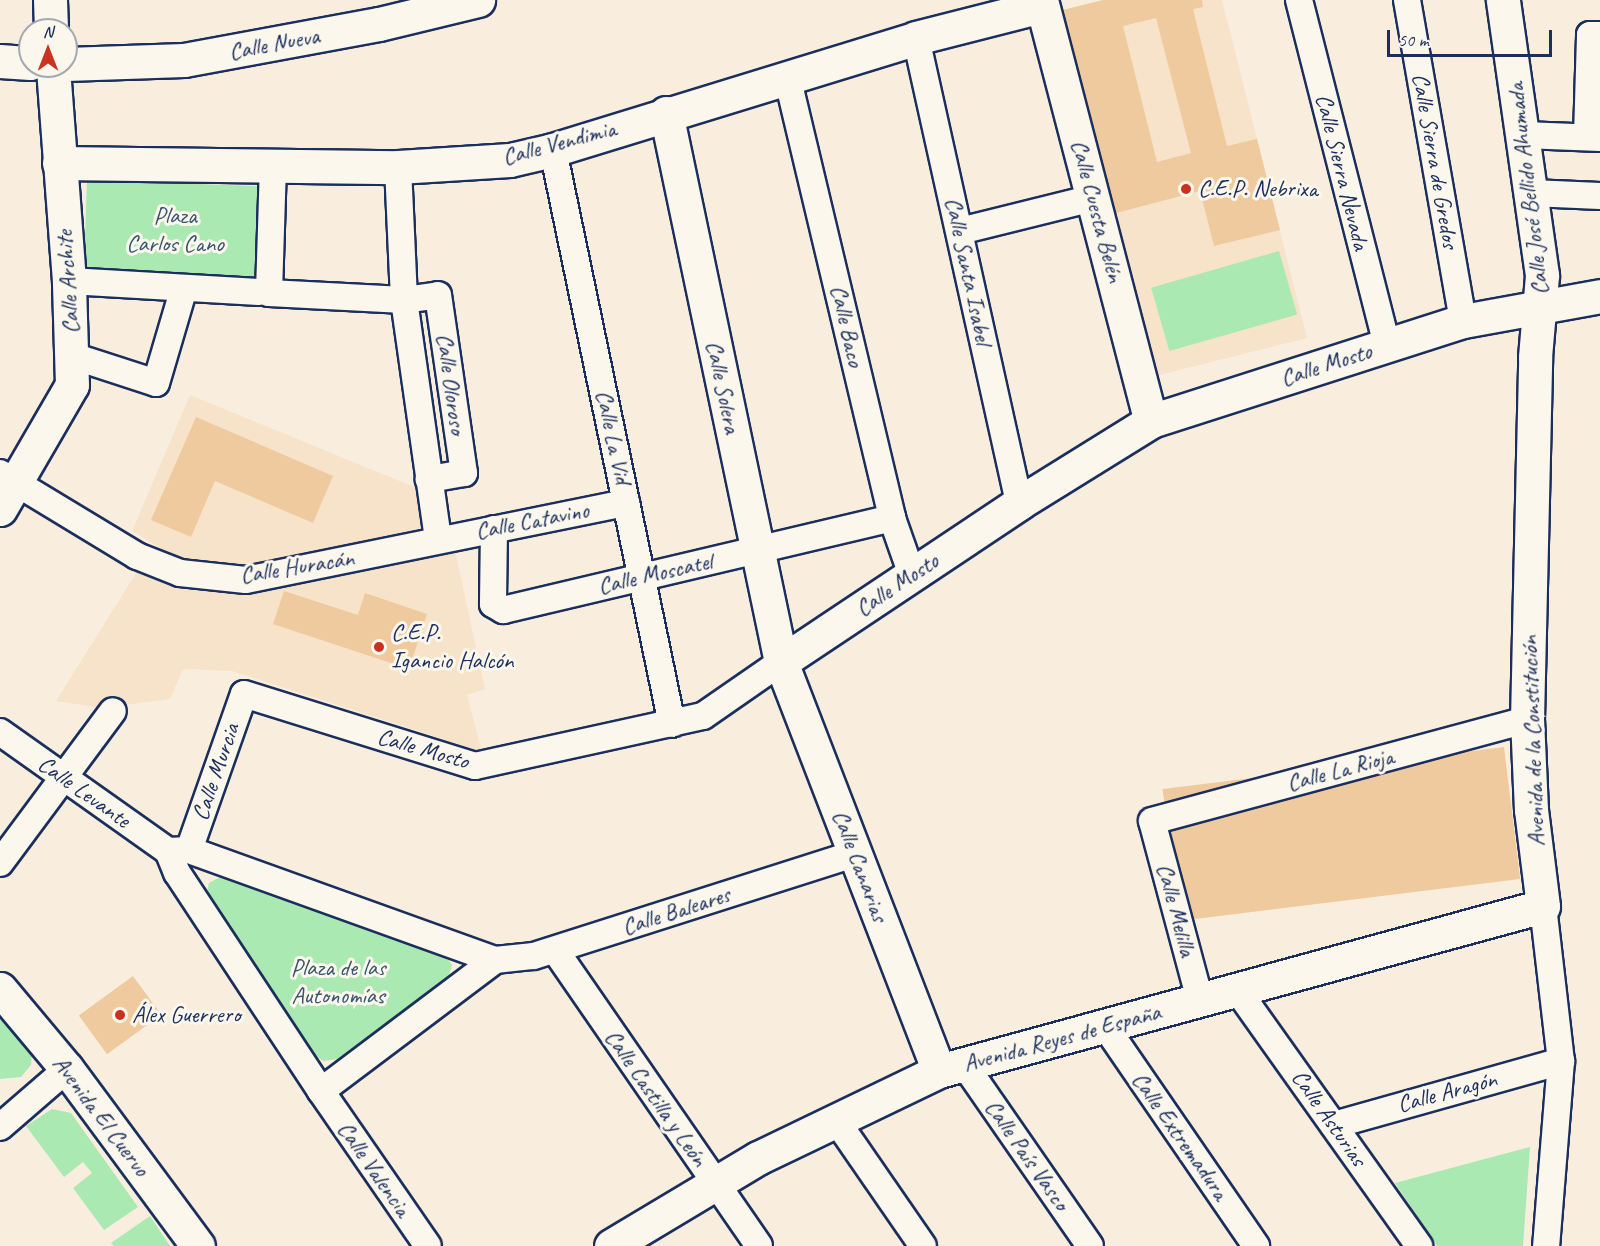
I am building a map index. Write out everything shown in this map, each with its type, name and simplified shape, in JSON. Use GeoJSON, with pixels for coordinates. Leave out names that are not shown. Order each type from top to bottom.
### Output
{"type":"FeatureCollection","features":[{"type":"Feature","properties":{"kind":"street"},"geometry":{"type":"LineString","coordinates":[[50,0],[51,18]]}},
{"type":"Feature","properties":{"kind":"street","name":"Calle Nueva"},"geometry":{"type":"LineString","coordinates":[[78,64],[184,60],[380,24],[478,0]]}},
{"type":"Feature","properties":{"kind":"street","name":"Calle Sierra Nevada"},"geometry":{"type":"LineString","coordinates":[[1299,0],[1387,344]]}},
{"type":"Feature","properties":{"kind":"street","name":"Calle Sierra de Gredos"},"geometry":{"type":"LineString","coordinates":[[1407,0],[1463,321]]}},
{"type":"Feature","properties":{"kind":"street","name":"Calle José Bellido Ahumada"},"geometry":{"type":"LineString","coordinates":[[1503,0],[1542,275],[1542,307]]}},
{"type":"Feature","properties":{"kind":"street","name":"Calle Vendimia"},"geometry":{"type":"LineString","coordinates":[[58,163],[398,167],[510,160],[553,150],[787,76],[1042,3]]}},
{"type":"Feature","properties":{"kind":"street","name":"Calle Cuesta Belén"},"geometry":{"type":"LineString","coordinates":[[1042,3],[1151,421]]}},
{"type":"Feature","properties":{"kind":"street"},"geometry":{"type":"LineString","coordinates":[[1523,135],[1593,137],[1590,35],[1600,35]]}},
{"type":"Feature","properties":{"kind":"street","name":"Calle Santa Isabel"},"geometry":{"type":"LineString","coordinates":[[916,38],[1019,503]]}},
{"type":"Feature","properties":{"kind":"street"},"geometry":{"type":"LineString","coordinates":[[0,61],[18,62]]}},
{"type":"Feature","properties":{"kind":"street","name":"Calle Baco"},"geometry":{"type":"LineString","coordinates":[[787,76],[892,518],[912,575]]}},
{"type":"Feature","properties":{"kind":"street","name":"Calle Archite"},"geometry":{"type":"LineString","coordinates":[[6,488],[72,385],[73,356],[69,281],[58,163],[54,78]]}},
{"type":"Feature","properties":{"kind":"street","name":"Calle Solera"},"geometry":{"type":"LineString","coordinates":[[666,113],[781,662]]}},
{"type":"Feature","properties":{"kind":"street","name":"Calle La Vid"},"geometry":{"type":"LineString","coordinates":[[553,150],[672,724]]}},
{"type":"Feature","properties":{"kind":"street"},"geometry":{"type":"LineString","coordinates":[[264,292],[273,165]]}},
{"type":"Feature","properties":{"kind":"street","name":"Calle Oloroso"},"geometry":{"type":"LineString","coordinates":[[398,167],[404,300],[438,540]]}},
{"type":"Feature","properties":{"kind":"street"},"geometry":{"type":"LineString","coordinates":[[1531,193],[1600,196]]}},
{"type":"Feature","properties":{"kind":"street"},"geometry":{"type":"LineString","coordinates":[[960,231],[1093,198]]}},
{"type":"Feature","properties":{"kind":"street"},"geometry":{"type":"LineString","coordinates":[[69,281],[404,300]]}},
{"type":"Feature","properties":{"kind":"street"},"geometry":{"type":"LineString","coordinates":[[73,356],[156,383],[184,288]]}},
{"type":"Feature","properties":{"kind":"street","name":"Calle Oloroso"},"geometry":{"type":"LineString","coordinates":[[404,300],[438,295],[464,473],[429,479]]}},
{"type":"Feature","properties":{"kind":"street","name":"Calle Mosto"},"geometry":{"type":"LineString","coordinates":[[244,693],[475,766],[702,716],[1019,503],[1151,421],[1463,321],[1600,296]]}},
{"type":"Feature","properties":{"kind":"street","name":"Avenida de la Constitución"},"geometry":{"type":"LineString","coordinates":[[1542,307],[1535,357],[1527,720],[1531,810],[1561,1061],[1546,1246]]}},
{"type":"Feature","properties":{"kind":"street","name":"Calle Huracán"},"geometry":{"type":"LineString","coordinates":[[6,488],[137,556],[180,573],[246,580],[438,540]]}},
{"type":"Feature","properties":{"kind":"street","name":"Calle Catavino"},"geometry":{"type":"LineString","coordinates":[[438,540],[626,503]]}},
{"type":"Feature","properties":{"kind":"street","name":"Calle Moscatel"},"geometry":{"type":"LineString","coordinates":[[494,529],[493,604],[503,610],[892,518]]}},
{"type":"Feature","properties":{"kind":"street","name":"Calle Canarias"},"geometry":{"type":"LineString","coordinates":[[781,662],[856,853],[951,1067]]}},
{"type":"Feature","properties":{"kind":"street","name":"Calle Murcia"},"geometry":{"type":"LineString","coordinates":[[178,851],[244,693]]}},
{"type":"Feature","properties":{"kind":"street"},"geometry":{"type":"LineString","coordinates":[[0,863],[113,711]]}},
{"type":"Feature","properties":{"kind":"street","name":"Calle La Rioja"},"geometry":{"type":"LineString","coordinates":[[1152,821],[1527,720]]}},
{"type":"Feature","properties":{"kind":"street","name":"Calle Levante"},"geometry":{"type":"LineString","coordinates":[[0,732],[64,778],[178,851]]}},
{"type":"Feature","properties":{"kind":"street","name":"Calle Melilla"},"geometry":{"type":"LineString","coordinates":[[1152,821],[1200,1000]]}},
{"type":"Feature","properties":{"kind":"street"},"geometry":{"type":"LineString","coordinates":[[178,851],[495,960],[321,1091],[177,873],[178,851]]}},
{"type":"Feature","properties":{"kind":"street","name":"Calle Baleares"},"geometry":{"type":"LineString","coordinates":[[495,960],[555,950],[856,853]]}},
{"type":"Feature","properties":{"kind":"street","name":"Avenida Reyes de España"},"geometry":{"type":"LineString","coordinates":[[611,1246],[758,1158],[951,1067],[1238,991],[1543,906]]}},
{"type":"Feature","properties":{"kind":"street","name":"Calle Castilla y León"},"geometry":{"type":"LineString","coordinates":[[555,950],[759,1246]]}},
{"type":"Feature","properties":{"kind":"street","name":"Avenida El Cuervo"},"geometry":{"type":"LineString","coordinates":[[0,989],[67,1069],[198,1246]]}},
{"type":"Feature","properties":{"kind":"street","name":"Calle Asturias"},"geometry":{"type":"LineString","coordinates":[[1238,991],[1419,1246]]}},
{"type":"Feature","properties":{"kind":"street","name":"Calle Extremadura"},"geometry":{"type":"LineString","coordinates":[[1105,1026],[1256,1246]]}},
{"type":"Feature","properties":{"kind":"street","name":"Calle Aragón"},"geometry":{"type":"LineString","coordinates":[[1334,1125],[1561,1061]]}},
{"type":"Feature","properties":{"kind":"street","name":"Calle País Vasco"},"geometry":{"type":"LineString","coordinates":[[951,1067],[1090,1246]]}},
{"type":"Feature","properties":{"kind":"street"},"geometry":{"type":"LineString","coordinates":[[0,1126],[67,1069]]}},
{"type":"Feature","properties":{"kind":"street","name":"Calle Valencia"},"geometry":{"type":"LineString","coordinates":[[321,1091],[428,1246]]}},
{"type":"Feature","properties":{"kind":"street"},"geometry":{"type":"LineString","coordinates":[[0,1099],[33,1098]]}},
{"type":"Feature","properties":{"kind":"street"},"geometry":{"type":"LineString","coordinates":[[836,1120],[923,1246]]}},
{"type":"Feature","properties":{"kind":"shaded area","name":"C.E.P. Nebrixa"},"geometry":{"type":"Polygon","coordinates":[[[1103,0],[1222,0],[1307,338],[1151,377],[1059,11],[1103,0]]]}},
{"type":"Feature","properties":{"kind":"shaded area"},"geometry":{"type":"Polygon","coordinates":[[[190,395],[419,489],[426,527],[244,568],[184,562],[132,531],[190,395]]]}},
{"type":"Feature","properties":{"kind":"shaded area"},"geometry":{"type":"Polygon","coordinates":[[[454,546],[485,689],[467,695],[481,748],[477,750],[232,671],[183,669],[170,699],[102,708],[56,701],[138,570],[181,588],[229,592],[261,588],[454,546]]]}},
{"type":"Feature","properties":{"kind":"green space","name":"Plaza Carlos Cano"},"geometry":{"type":"Polygon","coordinates":[[[87,180],[266,186],[263,281],[84,275],[87,180]]]}},
{"type":"Feature","properties":{"kind":"green space"},"geometry":{"type":"Polygon","coordinates":[[[1279,251],[1297,314],[1169,351],[1151,288],[1279,251]]]}},
{"type":"Feature","properties":{"kind":"green space","name":"Plaza de las Autonomías"},"geometry":{"type":"Polygon","coordinates":[[[222,876],[446,956],[452,965],[448,979],[337,1059],[324,1061],[314,1055],[206,897],[209,883],[222,876]]]}},
{"type":"Feature","properties":{"kind":"green space"},"geometry":{"type":"Polygon","coordinates":[[[0,1019],[32,1051],[31,1065],[21,1077],[0,1079],[0,1019]]]}},
{"type":"Feature","properties":{"kind":"green space"},"geometry":{"type":"Polygon","coordinates":[[[52,1109],[71,1113],[138,1207],[104,1230],[73,1188],[92,1173],[83,1162],[64,1177],[26,1126],[52,1109]]]}},
{"type":"Feature","properties":{"kind":"green space"},"geometry":{"type":"Polygon","coordinates":[[[1530,1147],[1523,1246],[1437,1246],[1395,1183],[1530,1147]]]}},
{"type":"Feature","properties":{"kind":"green space"},"geometry":{"type":"Polygon","coordinates":[[[150,1216],[170,1246],[114,1246],[111,1243],[150,1216]]]}},
{"type":"Feature","properties":{"kind":"building"},"geometry":{"type":"Polygon","coordinates":[[[1103,0],[1202,0],[1203,7],[1193,9],[1227,146],[1257,139],[1280,230],[1214,246],[1200,191],[1116,213],[1063,10],[1103,0]],[[1156,18],[1123,26],[1157,162],[1191,153],[1156,18]]]}},
{"type":"Feature","properties":{"kind":"building"},"geometry":{"type":"Polygon","coordinates":[[[196,417],[333,476],[313,523],[215,481],[191,537],[151,520],[196,417]]]}},
{"type":"Feature","properties":{"kind":"building","name":"C.E.P. Igancio Halcón"},"geometry":{"type":"Polygon","coordinates":[[[284,591],[358,615],[365,593],[427,614],[409,669],[273,624],[284,591]]]}},
{"type":"Feature","properties":{"kind":"building"},"geometry":{"type":"Polygon","coordinates":[[[1504,747],[1520,879],[1179,921],[1163,789],[1504,747]]]}},
{"type":"Feature","properties":{"kind":"building","name":"Álex Guerrero"},"geometry":{"type":"Polygon","coordinates":[[[133,976],[161,1015],[107,1054],[79,1015],[133,976]]]}},
{"type":"Feature","properties":{"kind":"place","name":"C.E.P. Nebrixa"},"geometry":{"type":"Point","coordinates":[1186,189]}},
{"type":"Feature","properties":{"kind":"place","name":"C.E.P. Igancio Halcón"},"geometry":{"type":"Point","coordinates":[379,647]}},
{"type":"Feature","properties":{"kind":"place","name":"Álex Guerrero"},"geometry":{"type":"Point","coordinates":[120,1015]}}]}
